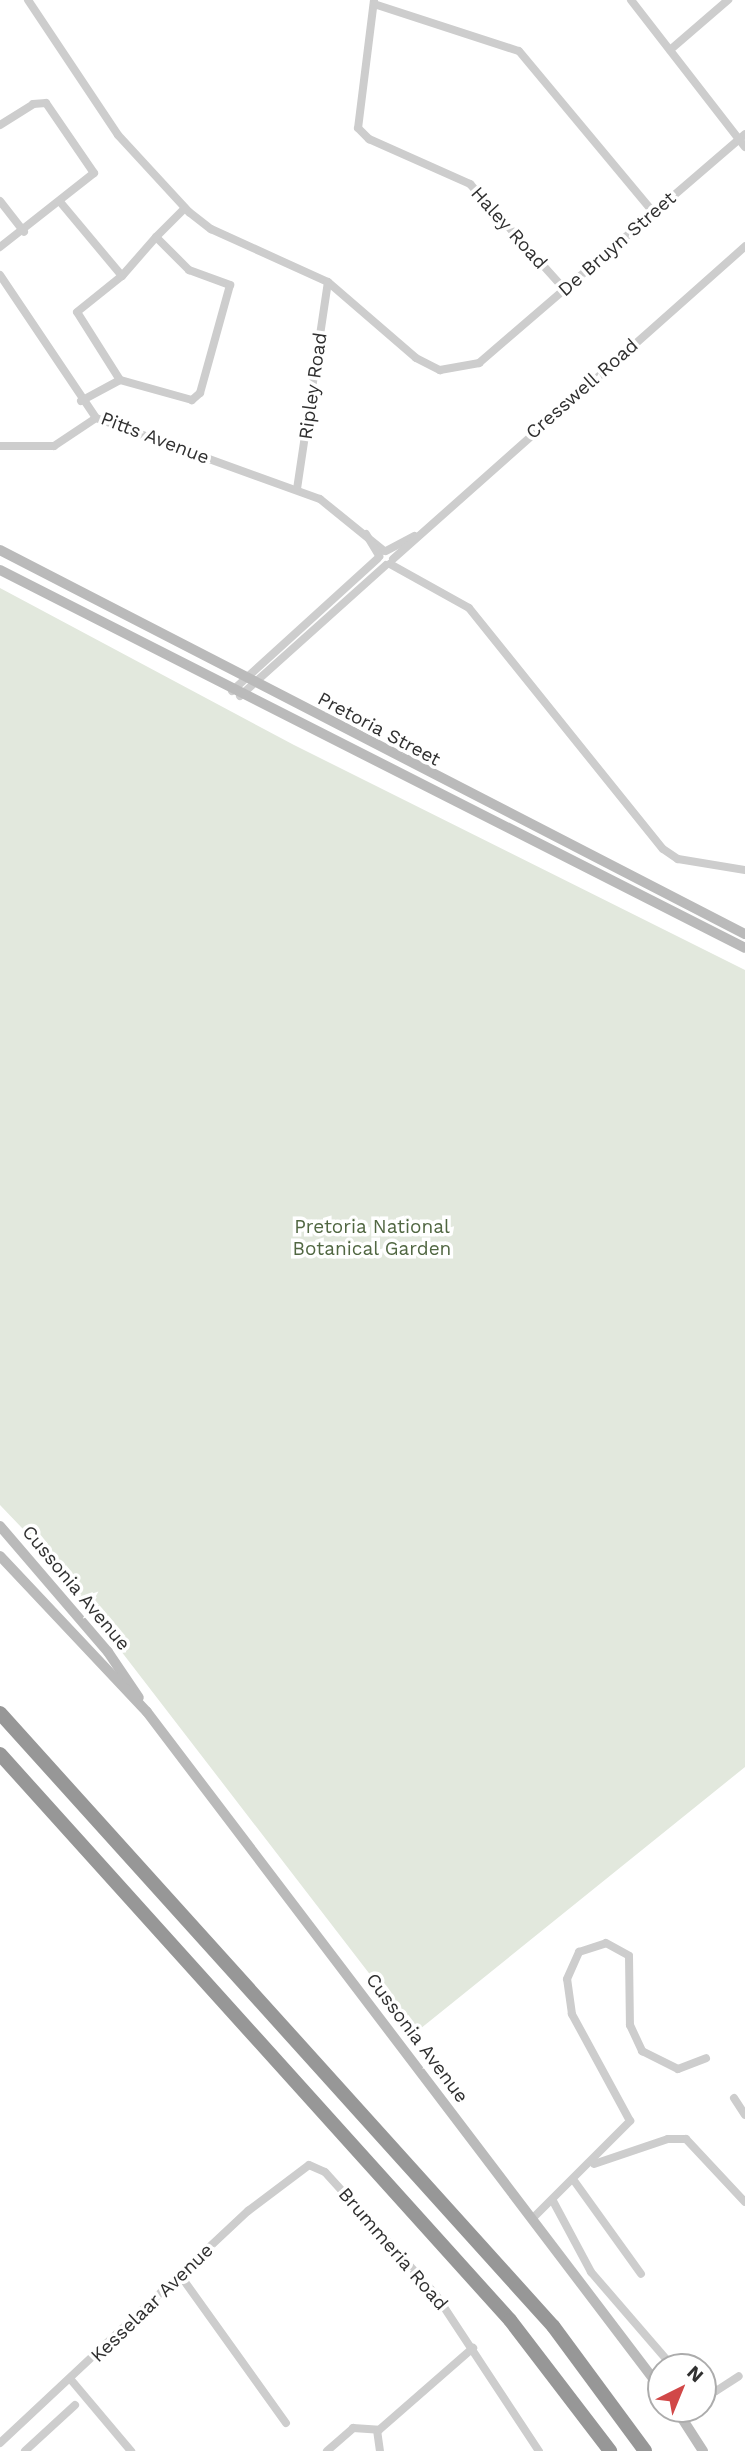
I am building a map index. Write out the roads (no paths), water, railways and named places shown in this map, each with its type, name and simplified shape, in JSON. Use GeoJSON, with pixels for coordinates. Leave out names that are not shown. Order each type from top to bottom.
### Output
{"type":"FeatureCollection","features":[{"type":"Feature","properties":{"kind":"highway"},"geometry":{"type":"LineString","coordinates":[[0,1713],[553,2326],[645,2451]]}},
{"type":"Feature","properties":{"kind":"highway"},"geometry":{"type":"LineString","coordinates":[[0,1754],[510,2320],[610,2451]]}},
{"type":"Feature","properties":{"kind":"main road","name":"Pretoria Street"},"geometry":{"type":"LineString","coordinates":[[0,550],[745,934]]}},
{"type":"Feature","properties":{"kind":"main road","name":"Pretoria Street"},"geometry":{"type":"LineString","coordinates":[[0,570],[236,693],[745,948]]}},
{"type":"Feature","properties":{"kind":"main road","name":"Cussonia Avenue"},"geometry":{"type":"LineString","coordinates":[[0,1526],[108,1652],[145,1709],[647,2368]]}},
{"type":"Feature","properties":{"kind":"main road","name":"Cussonia Avenue"},"geometry":{"type":"LineString","coordinates":[[0,1556],[145,1709]]}},
{"type":"Feature","properties":{"kind":"main road"},"geometry":{"type":"LineString","coordinates":[[685,2423],[703,2451]]}},
{"type":"Feature","properties":{"kind":"street","name":"De Bruyn Street"},"geometry":{"type":"LineString","coordinates":[[29,0],[118,135],[185,208],[211,229],[328,282],[433,368],[461,370],[489,355],[653,212],[743,140]]}},
{"type":"Feature","properties":{"kind":"street"},"geometry":{"type":"LineString","coordinates":[[631,0],[743,140]]}},
{"type":"Feature","properties":{"kind":"street"},"geometry":{"type":"LineString","coordinates":[[670,50],[728,0]]}},
{"type":"Feature","properties":{"kind":"street"},"geometry":{"type":"LineString","coordinates":[[374,2],[519,51],[653,212]]}},
{"type":"Feature","properties":{"kind":"street","name":"Haley Road"},"geometry":{"type":"LineString","coordinates":[[374,2],[355,120],[369,139],[470,184],[565,290]]}},
{"type":"Feature","properties":{"kind":"street"},"geometry":{"type":"LineString","coordinates":[[0,247],[24,232],[92,177],[91,166],[46,103],[1,122]]}},
{"type":"Feature","properties":{"kind":"street"},"geometry":{"type":"LineString","coordinates":[[0,201],[24,232]]}},
{"type":"Feature","properties":{"kind":"street"},"geometry":{"type":"LineString","coordinates":[[61,203],[122,276]]}},
{"type":"Feature","properties":{"kind":"street"},"geometry":{"type":"LineString","coordinates":[[120,380],[77,312],[122,276],[185,208]]}},
{"type":"Feature","properties":{"kind":"street"},"geometry":{"type":"LineString","coordinates":[[81,401],[120,380],[199,398],[230,295],[228,281],[189,270],[156,237]]}},
{"type":"Feature","properties":{"kind":"street","name":"Cresswell Road"},"geometry":{"type":"LineString","coordinates":[[236,693],[390,563],[420,533],[745,246]]}},
{"type":"Feature","properties":{"kind":"street","name":"Pitts Avenue"},"geometry":{"type":"LineString","coordinates":[[0,275],[81,401],[96,418],[297,489],[332,505],[366,534],[382,554]]}},
{"type":"Feature","properties":{"kind":"street","name":"Ripley Road"},"geometry":{"type":"LineString","coordinates":[[297,489],[328,282]]}},
{"type":"Feature","properties":{"kind":"street"},"geometry":{"type":"LineString","coordinates":[[0,446],[54,446],[96,418]]}},
{"type":"Feature","properties":{"kind":"street","name":"Cresswell Road"},"geometry":{"type":"LineString","coordinates":[[251,680],[382,554],[420,533]]}},
{"type":"Feature","properties":{"kind":"street"},"geometry":{"type":"LineString","coordinates":[[382,554],[390,563]]}},
{"type":"Feature","properties":{"kind":"street"},"geometry":{"type":"LineString","coordinates":[[382,554],[390,563],[469,608],[663,849],[678,859],[745,870]]}},
{"type":"Feature","properties":{"kind":"street"},"geometry":{"type":"LineString","coordinates":[[532,2219],[575,2182],[630,2121],[570,2007],[567,1979],[579,1952],[606,1943],[629,1956],[630,2025],[642,2052],[678,2069],[706,2058]]}},
{"type":"Feature","properties":{"kind":"street"},"geometry":{"type":"LineString","coordinates":[[733,2098],[745,2115]]}},
{"type":"Feature","properties":{"kind":"street"},"geometry":{"type":"LineString","coordinates":[[591,2165],[668,2139],[686,2139],[745,2202]]}},
{"type":"Feature","properties":{"kind":"street","name":"Kesselaar Avenue"},"geometry":{"type":"LineString","coordinates":[[0,2443],[72,2381],[180,2275],[305,2166]]}},
{"type":"Feature","properties":{"kind":"street","name":"Brummeria Road"},"geometry":{"type":"LineString","coordinates":[[305,2166],[322,2169],[436,2295],[539,2451]]}},
{"type":"Feature","properties":{"kind":"street"},"geometry":{"type":"LineString","coordinates":[[575,2182],[641,2274]]}},
{"type":"Feature","properties":{"kind":"street"},"geometry":{"type":"LineString","coordinates":[[553,2201],[591,2272],[661,2353]]}},
{"type":"Feature","properties":{"kind":"street"},"geometry":{"type":"LineString","coordinates":[[180,2275],[286,2423]]}},
{"type":"Feature","properties":{"kind":"street"},"geometry":{"type":"LineString","coordinates":[[327,2451],[353,2428],[377,2430],[473,2348]]}},
{"type":"Feature","properties":{"kind":"street"},"geometry":{"type":"LineString","coordinates":[[717,2390],[739,2376]]}},
{"type":"Feature","properties":{"kind":"street"},"geometry":{"type":"LineString","coordinates":[[72,2381],[131,2451]]}},
{"type":"Feature","properties":{"kind":"street"},"geometry":{"type":"LineString","coordinates":[[25,2451],[34,2438],[75,2404]]}},
{"type":"Feature","properties":{"kind":"street"},"geometry":{"type":"LineString","coordinates":[[22,2424],[34,2438]]}},
{"type":"Feature","properties":{"kind":"street"},"geometry":{"type":"LineString","coordinates":[[377,2430],[380,2451]]}},
{"type":"Feature","properties":{"kind":"park label","name":"Pretoria National Botanical Garden"},"geometry":{"type":"Point","coordinates":[372,1238]}}]}
